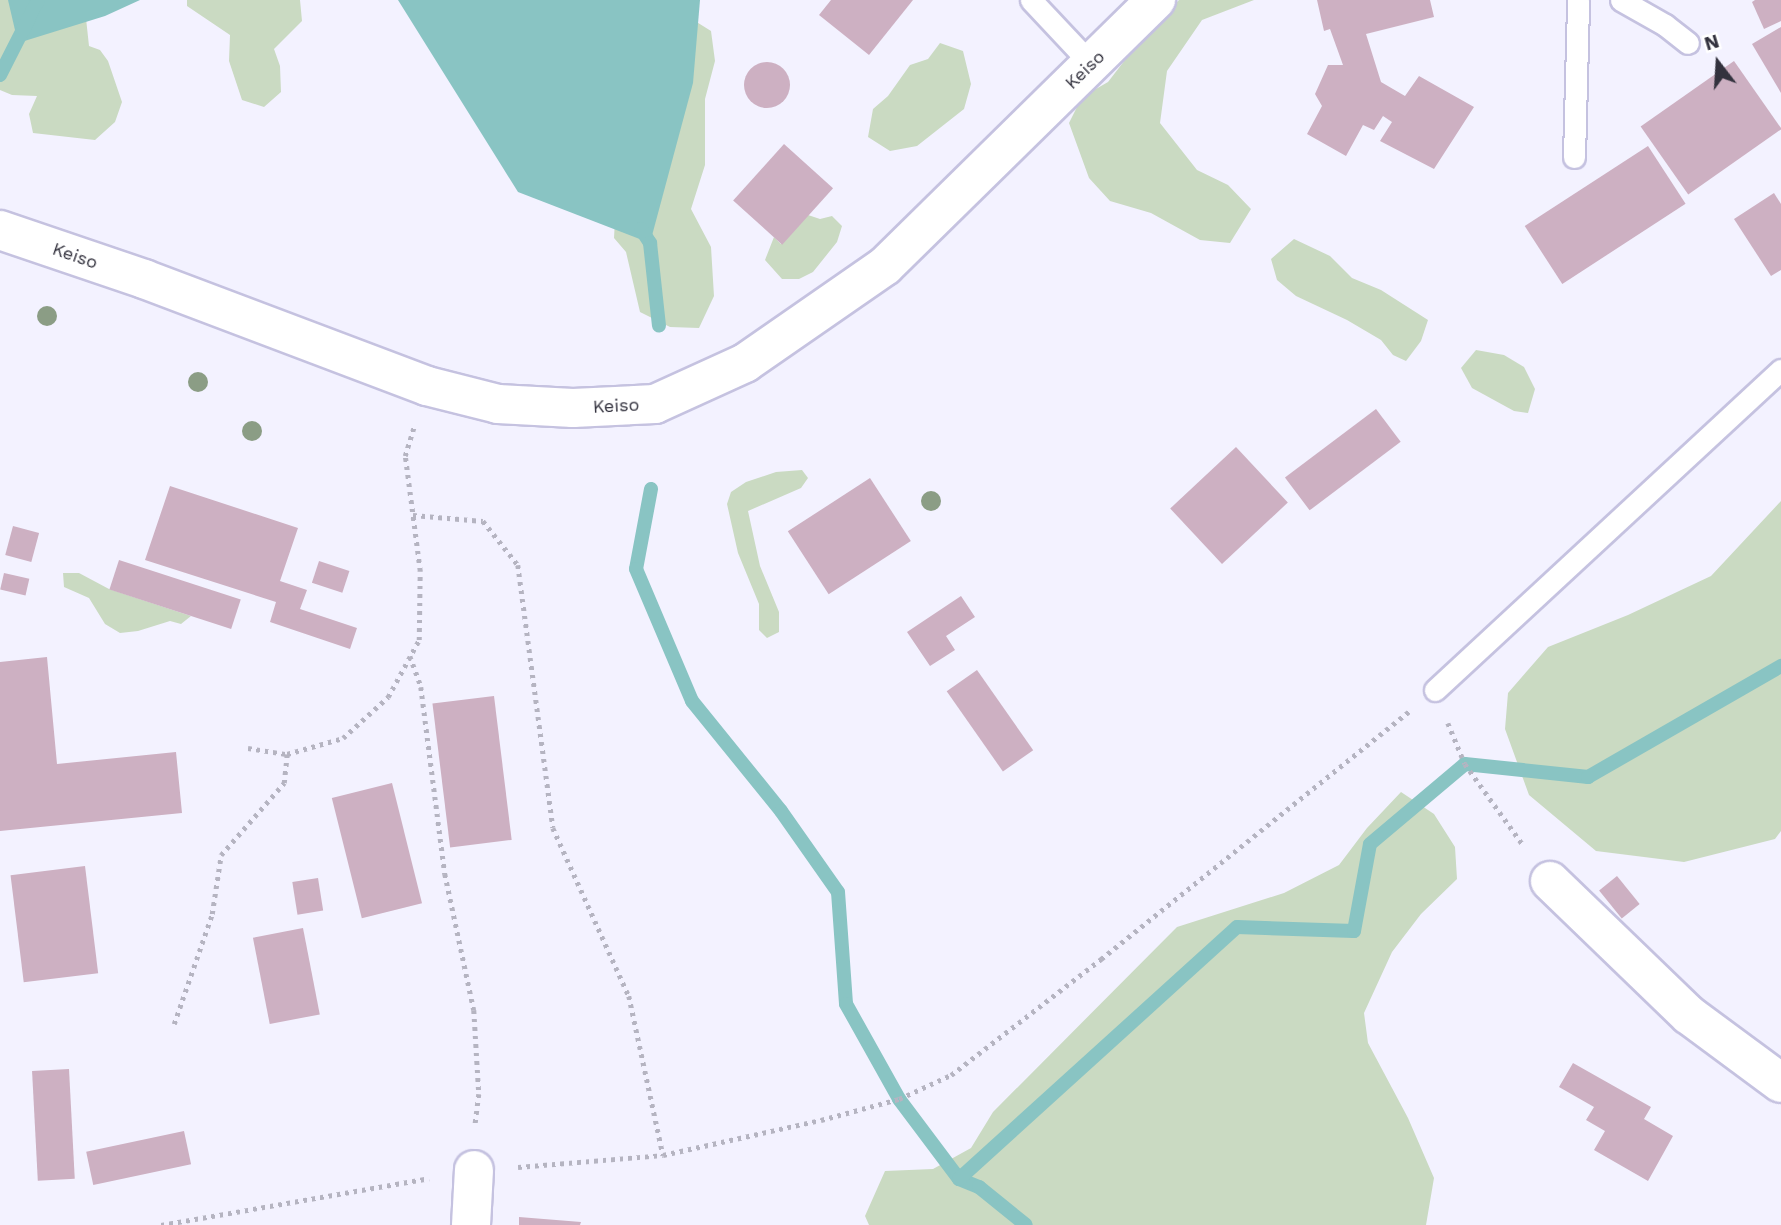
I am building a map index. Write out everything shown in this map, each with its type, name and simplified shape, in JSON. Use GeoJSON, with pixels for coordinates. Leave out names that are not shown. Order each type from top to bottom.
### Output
{"type":"FeatureCollection","features":[{"type":"Feature","properties":{"kind":"street","name":"Keiso"},"geometry":{"type":"LineString","coordinates":[[0,230],[144,279],[427,386],[498,404],[573,408],[655,404],[745,363],[885,267],[1156,0]]}},
{"type":"Feature","properties":{"kind":"street"},"geometry":{"type":"LineString","coordinates":[[1550,881],[1689,1015],[1781,1083]]}},
{"type":"Feature","properties":{"kind":"street"},"geometry":{"type":"LineString","coordinates":[[471,1225],[474,1170]]}},
{"type":"Feature","properties":{"kind":"lane"},"geometry":{"type":"LineString","coordinates":[[1031,0],[1091,64]]}},
{"type":"Feature","properties":{"kind":"lane"},"geometry":{"type":"LineString","coordinates":[[1574,157],[1578,0]]}},
{"type":"Feature","properties":{"kind":"lane"},"geometry":{"type":"LineString","coordinates":[[1622,0],[1665,25],[1688,43]]}},
{"type":"Feature","properties":{"kind":"lane"},"geometry":{"type":"LineString","coordinates":[[1435,690],[1781,370]]}},
{"type":"Feature","properties":{"kind":"path"},"geometry":{"type":"LineString","coordinates":[[248,748],[287,754],[344,738],[388,697],[419,640],[421,571],[405,456],[427,386]]}},
{"type":"Feature","properties":{"kind":"path"},"geometry":{"type":"LineString","coordinates":[[413,515],[483,521],[518,565],[553,828],[628,996],[663,1155]]}},
{"type":"Feature","properties":{"kind":"path"},"geometry":{"type":"LineString","coordinates":[[410,656],[422,687],[446,874],[474,1010],[479,1094],[474,1137],[474,1170]]}},
{"type":"Feature","properties":{"kind":"path"},"geometry":{"type":"LineString","coordinates":[[161,1225],[474,1170],[663,1155],[821,1120],[899,1099],[951,1075],[1101,959],[1435,690],[1465,764],[1550,881]]}},
{"type":"Feature","properties":{"kind":"path"},"geometry":{"type":"LineString","coordinates":[[174,1024],[212,914],[221,855],[284,783],[287,754]]}},
{"type":"Feature","properties":{"kind":"shaded area"},"geometry":{"type":"Polygon","coordinates":[[[0,0],[61,0],[85,9],[89,46],[100,50],[108,61],[122,102],[115,122],[95,140],[33,133],[29,114],[37,96],[12,95],[0,90],[0,0]]]}},
{"type":"Feature","properties":{"kind":"shaded area"},"geometry":{"type":"Polygon","coordinates":[[[8,0],[140,0],[105,16],[18,43],[8,0]]]}},
{"type":"Feature","properties":{"kind":"shaded area"},"geometry":{"type":"Polygon","coordinates":[[[187,0],[300,0],[302,21],[274,49],[280,66],[281,92],[264,107],[242,100],[229,61],[230,35],[187,6],[187,0]]]}},
{"type":"Feature","properties":{"kind":"shaded area"},"geometry":{"type":"Polygon","coordinates":[[[398,0],[700,0],[693,83],[650,243],[518,192],[398,0]]]}},
{"type":"Feature","properties":{"kind":"shaded area"},"geometry":{"type":"Polygon","coordinates":[[[1179,0],[1254,0],[1202,20],[1167,71],[1160,123],[1197,170],[1228,185],[1251,209],[1230,243],[1200,240],[1151,213],[1110,201],[1089,178],[1069,123],[1082,97],[1108,82],[1142,38],[1179,0]]]}},
{"type":"Feature","properties":{"kind":"shaded area"},"geometry":{"type":"Polygon","coordinates":[[[687,16],[711,31],[715,61],[705,99],[705,165],[691,209],[711,247],[714,296],[699,328],[670,327],[640,312],[626,252],[614,238],[615,220],[687,16]]]}},
{"type":"Feature","properties":{"kind":"shaded area"},"geometry":{"type":"Polygon","coordinates":[[[940,43],[963,51],[971,84],[964,109],[917,146],[890,151],[868,137],[873,109],[888,96],[910,65],[928,59],[940,43]]]}},
{"type":"Feature","properties":{"kind":"shaded area"},"geometry":{"type":"Polygon","coordinates":[[[808,215],[820,219],[832,216],[842,226],[837,242],[813,272],[799,279],[782,279],[765,260],[774,237],[781,244],[808,215]]]}},
{"type":"Feature","properties":{"kind":"shaded area"},"geometry":{"type":"Polygon","coordinates":[[[1294,239],[1330,256],[1352,278],[1381,290],[1428,320],[1421,341],[1406,361],[1393,355],[1381,340],[1347,320],[1296,296],[1277,280],[1271,259],[1294,239]]]}},
{"type":"Feature","properties":{"kind":"shaded area"},"geometry":{"type":"Polygon","coordinates":[[[1476,350],[1504,355],[1524,367],[1535,389],[1528,413],[1514,411],[1472,388],[1461,368],[1476,350]]]}},
{"type":"Feature","properties":{"kind":"shaded area"},"geometry":{"type":"Polygon","coordinates":[[[802,470],[808,478],[801,488],[748,511],[760,566],[779,612],[779,632],[767,638],[759,630],[759,604],[738,553],[727,504],[731,492],[746,482],[776,472],[802,470]]]}},
{"type":"Feature","properties":{"kind":"shaded area"},"geometry":{"type":"Polygon","coordinates":[[[1781,501],[1781,831],[1775,839],[1684,862],[1596,851],[1529,795],[1505,729],[1508,693],[1548,647],[1628,615],[1711,576],[1781,501]]]}},
{"type":"Feature","properties":{"kind":"shaded area"},"geometry":{"type":"Polygon","coordinates":[[[63,573],[79,573],[109,589],[191,616],[181,624],[170,621],[138,631],[120,633],[105,624],[89,598],[64,587],[63,573]]]}},
{"type":"Feature","properties":{"kind":"shaded area"},"geometry":{"type":"Polygon","coordinates":[[[1401,792],[1434,814],[1455,847],[1457,879],[1421,914],[1392,952],[1364,1013],[1368,1043],[1408,1118],[1434,1178],[1426,1225],[869,1225],[865,1216],[885,1171],[933,1169],[971,1148],[993,1112],[1177,927],[1284,893],[1339,865],[1367,828],[1401,792]]]}},
{"type":"Feature","properties":{"kind":"building"},"geometry":{"type":"Polygon","coordinates":[[[831,0],[913,0],[869,55],[819,15],[831,0]]]}},
{"type":"Feature","properties":{"kind":"building"},"geometry":{"type":"Polygon","coordinates":[[[1317,0],[1430,0],[1434,17],[1366,34],[1381,82],[1405,96],[1419,76],[1474,107],[1434,169],[1380,141],[1392,122],[1383,116],[1374,130],[1363,125],[1346,156],[1307,134],[1322,106],[1315,94],[1328,65],[1343,65],[1330,29],[1324,31],[1317,0]]]}},
{"type":"Feature","properties":{"kind":"building"},"geometry":{"type":"Polygon","coordinates":[[[1781,0],[1781,21],[1764,29],[1752,2],[1781,0]]]}},
{"type":"Feature","properties":{"kind":"building"},"geometry":{"type":"Polygon","coordinates":[[[1781,27],[1781,93],[1752,44],[1781,27]]]}},
{"type":"Feature","properties":{"kind":"building"},"geometry":{"type":"Polygon","coordinates":[[[1734,61],[1781,129],[1688,194],[1641,126],[1734,61]]]}},
{"type":"Feature","properties":{"kind":"building"},"geometry":{"type":"Polygon","coordinates":[[[767,62],[783,69],[790,85],[783,101],[767,108],[751,101],[744,85],[751,69],[767,62]]]}},
{"type":"Feature","properties":{"kind":"building"},"geometry":{"type":"Polygon","coordinates":[[[784,144],[833,188],[782,245],[733,200],[784,144]]]}},
{"type":"Feature","properties":{"kind":"building"},"geometry":{"type":"Polygon","coordinates":[[[1648,146],[1686,204],[1562,284],[1525,226],[1648,146]]]}},
{"type":"Feature","properties":{"kind":"building"},"geometry":{"type":"Polygon","coordinates":[[[1774,193],[1781,204],[1781,270],[1771,276],[1734,219],[1774,193]]]}},
{"type":"Feature","properties":{"kind":"building"},"geometry":{"type":"Polygon","coordinates":[[[1376,409],[1401,442],[1310,510],[1285,478],[1376,409]]]}},
{"type":"Feature","properties":{"kind":"building"},"geometry":{"type":"Polygon","coordinates":[[[1236,447],[1288,503],[1222,564],[1170,508],[1236,447]]]}},
{"type":"Feature","properties":{"kind":"building"},"geometry":{"type":"Polygon","coordinates":[[[870,478],[911,541],[829,594],[788,531],[870,478]]]}},
{"type":"Feature","properties":{"kind":"building"},"geometry":{"type":"Polygon","coordinates":[[[170,486],[298,528],[280,581],[307,590],[300,609],[357,628],[350,649],[270,622],[276,602],[145,560],[170,486]]]}},
{"type":"Feature","properties":{"kind":"building"},"geometry":{"type":"Polygon","coordinates":[[[13,526],[39,533],[31,562],[5,555],[13,526]]]}},
{"type":"Feature","properties":{"kind":"building"},"geometry":{"type":"Polygon","coordinates":[[[119,560],[241,600],[231,629],[109,589],[119,560]]]}},
{"type":"Feature","properties":{"kind":"building"},"geometry":{"type":"Polygon","coordinates":[[[319,561],[349,571],[342,593],[312,583],[319,561]]]}},
{"type":"Feature","properties":{"kind":"building"},"geometry":{"type":"Polygon","coordinates":[[[4,573],[29,579],[26,595],[0,590],[4,573]]]}},
{"type":"Feature","properties":{"kind":"building"},"geometry":{"type":"Polygon","coordinates":[[[961,596],[975,617],[946,636],[955,650],[930,666],[907,632],[961,596]]]}},
{"type":"Feature","properties":{"kind":"building"},"geometry":{"type":"Polygon","coordinates":[[[47,657],[57,764],[176,752],[182,813],[0,831],[0,662],[47,657]]]}},
{"type":"Feature","properties":{"kind":"building"},"geometry":{"type":"Polygon","coordinates":[[[977,670],[1033,750],[1003,771],[947,691],[977,670]]]}},
{"type":"Feature","properties":{"kind":"building"},"geometry":{"type":"Polygon","coordinates":[[[494,696],[512,840],[450,847],[432,704],[494,696]]]}},
{"type":"Feature","properties":{"kind":"building"},"geometry":{"type":"Polygon","coordinates":[[[392,783],[422,903],[362,918],[332,798],[392,783]]]}},
{"type":"Feature","properties":{"kind":"building"},"geometry":{"type":"Polygon","coordinates":[[[85,866],[98,973],[24,982],[11,875],[85,866]]]}},
{"type":"Feature","properties":{"kind":"building"},"geometry":{"type":"Polygon","coordinates":[[[1617,876],[1640,904],[1622,918],[1599,890],[1617,876]]]}},
{"type":"Feature","properties":{"kind":"building"},"geometry":{"type":"Polygon","coordinates":[[[318,878],[323,911],[297,915],[292,882],[318,878]]]}},
{"type":"Feature","properties":{"kind":"building"},"geometry":{"type":"Polygon","coordinates":[[[303,928],[320,1014],[270,1024],[253,938],[303,928]]]}},
{"type":"Feature","properties":{"kind":"building"},"geometry":{"type":"Polygon","coordinates":[[[1573,1063],[1651,1107],[1644,1119],[1673,1136],[1648,1181],[1594,1150],[1605,1131],[1586,1120],[1594,1107],[1559,1087],[1573,1063]]]}},
{"type":"Feature","properties":{"kind":"building"},"geometry":{"type":"Polygon","coordinates":[[[69,1069],[75,1179],[38,1181],[32,1071],[69,1069]]]}},
{"type":"Feature","properties":{"kind":"building"},"geometry":{"type":"Polygon","coordinates":[[[184,1131],[191,1164],[93,1185],[86,1152],[184,1131]]]}},
{"type":"Feature","properties":{"kind":"building"},"geometry":{"type":"Polygon","coordinates":[[[519,1217],[581,1222],[580,1225],[519,1225],[519,1217]]]}},
{"type":"Feature","properties":{"kind":"waterway"},"geometry":{"type":"LineString","coordinates":[[0,75],[38,0]]}},
{"type":"Feature","properties":{"kind":"waterway"},"geometry":{"type":"LineString","coordinates":[[641,229],[650,243],[659,326]]}},
{"type":"Feature","properties":{"kind":"waterway"},"geometry":{"type":"LineString","coordinates":[[651,489],[636,569],[692,701],[781,811],[838,892],[846,1004],[899,1099],[959,1179],[979,1187],[1026,1225]]}},
{"type":"Feature","properties":{"kind":"waterway"},"geometry":{"type":"LineString","coordinates":[[959,1179],[1237,927],[1354,931],[1370,844],[1465,764],[1588,777],[1781,666]]}}]}
